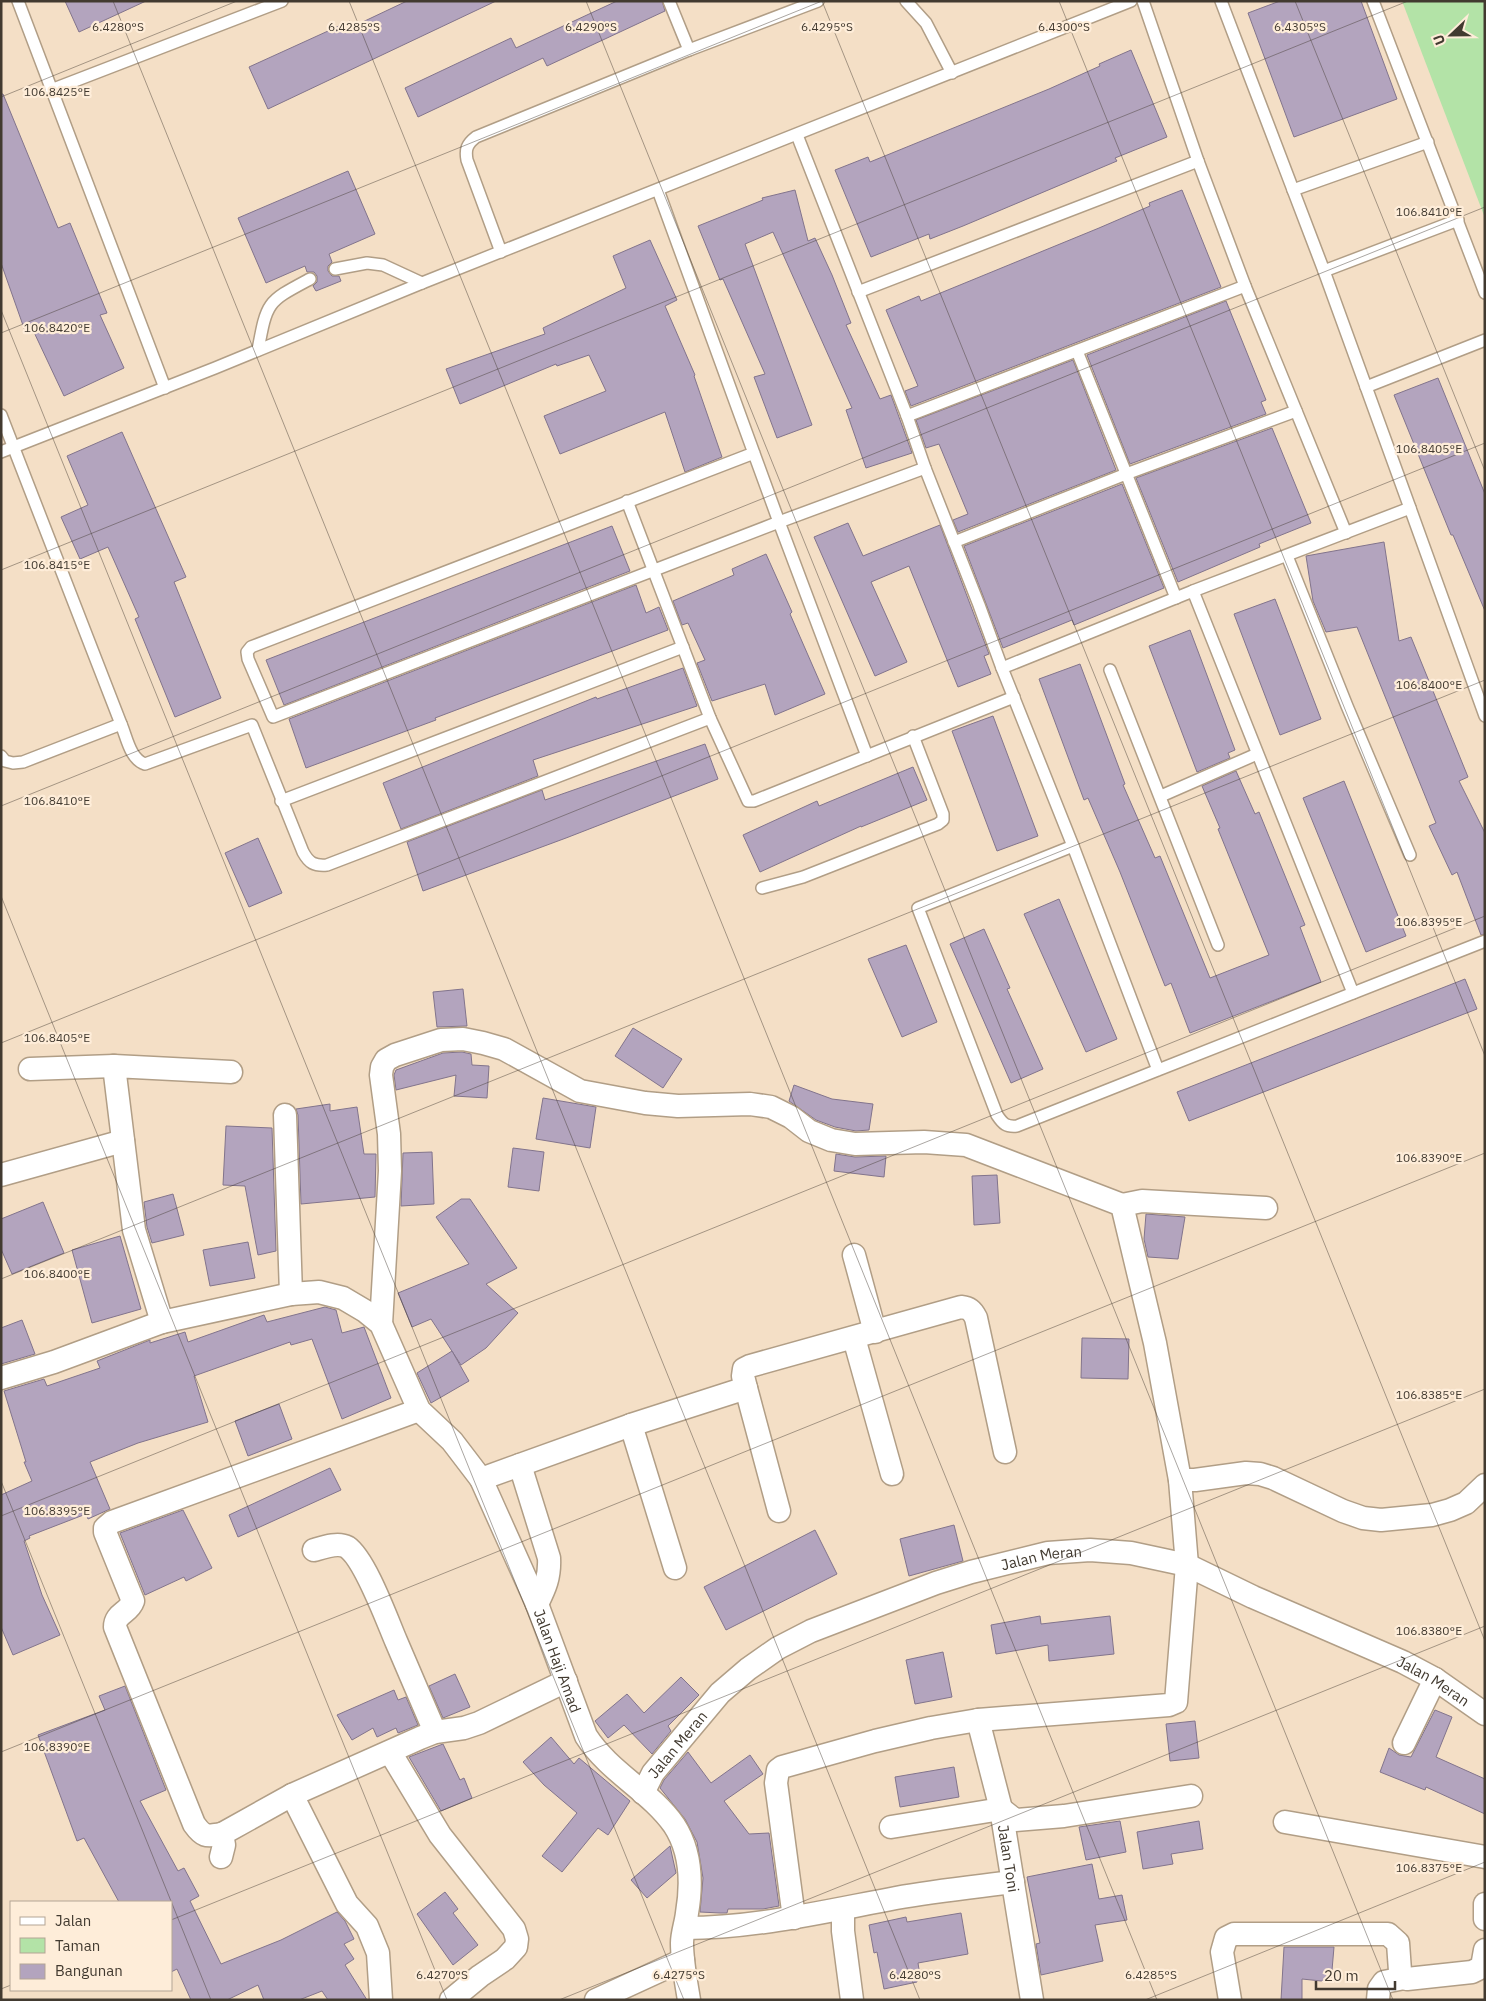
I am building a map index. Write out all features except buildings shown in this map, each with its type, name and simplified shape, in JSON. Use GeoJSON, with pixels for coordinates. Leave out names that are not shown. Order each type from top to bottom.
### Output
{"type":"FeatureCollection","features":[{"type":"Feature","properties":{"kind":"street"},"geometry":{"type":"LineString","coordinates":[[380,1324],[390,1171],[389,1134],[380,1075],[386,1060],[395,1055],[441,1040],[463,1039],[504,1050],[580,1091],[588,1093],[678,1106],[750,1104],[771,1107],[791,1116],[809,1131],[831,1140],[855,1144],[924,1142],[966,1145],[1122,1205],[1142,1201],[1266,1208]]}},
{"type":"Feature","properties":{"kind":"street"},"geometry":{"type":"LineString","coordinates":[[114,1066],[134,1230],[162,1322]]}},
{"type":"Feature","properties":{"kind":"street"},"geometry":{"type":"LineString","coordinates":[[30,1069],[114,1066],[231,1072]]}},
{"type":"Feature","properties":{"kind":"street"},"geometry":{"type":"LineString","coordinates":[[285,1115],[291,1294]]}},
{"type":"Feature","properties":{"kind":"street"},"geometry":{"type":"LineString","coordinates":[[1,1175],[122,1141]]}},
{"type":"Feature","properties":{"kind":"street"},"geometry":{"type":"LineString","coordinates":[[794,1918],[776,1784],[778,1770],[788,1764],[931,1728],[978,1720],[1169,1705],[1176,1702],[1187,1565],[1180,1480],[1153,1334],[1122,1205]]}},
{"type":"Feature","properties":{"kind":"street"},"geometry":{"type":"LineString","coordinates":[[854,1255],[864,1335],[892,1474]]}},
{"type":"Feature","properties":{"kind":"street"},"geometry":{"type":"LineString","coordinates":[[1,1378],[54,1362],[162,1322],[291,1294],[319,1292],[344,1298],[365,1311],[380,1324]]}},
{"type":"Feature","properties":{"kind":"street"},"geometry":{"type":"LineString","coordinates":[[779,1511],[743,1376],[744,1370],[750,1366],[961,1307],[968,1308],[976,1318],[1005,1452]]}},
{"type":"Feature","properties":{"kind":"street","name":"Jalan Haji Amad"},"geometry":{"type":"LineString","coordinates":[[380,1324],[419,1410],[452,1440],[481,1479],[537,1604],[578,1718],[595,1750],[674,1826],[682,1843],[688,1862],[690,1882],[682,1942],[689,2000]]}},
{"type":"Feature","properties":{"kind":"street"},"geometry":{"type":"LineString","coordinates":[[481,1479],[631,1425],[746,1388]]}},
{"type":"Feature","properties":{"kind":"street"},"geometry":{"type":"LineString","coordinates":[[419,1410],[107,1525],[105,1532],[132,1604],[115,1620],[116,1626],[194,1824],[200,1833],[206,1836],[222,1834],[292,1795],[435,1732],[464,1728],[479,1723],[566,1681]]}},
{"type":"Feature","properties":{"kind":"street"},"geometry":{"type":"LineString","coordinates":[[631,1425],[675,1568]]}},
{"type":"Feature","properties":{"kind":"street"},"geometry":{"type":"LineString","coordinates":[[520,1465],[548,1558],[550,1573],[537,1604]]}},
{"type":"Feature","properties":{"kind":"street"},"geometry":{"type":"LineString","coordinates":[[1180,1480],[1195,1480],[1246,1473],[1260,1474],[1273,1478],[1343,1511],[1363,1518],[1381,1520],[1432,1515],[1450,1510],[1466,1503],[1485,1485]]}},
{"type":"Feature","properties":{"kind":"street"},"geometry":{"type":"LineString","coordinates":[[314,1550],[326,1546],[341,1545],[348,1548],[356,1556],[376,1592],[435,1732]]}},
{"type":"Feature","properties":{"kind":"street","name":"Jalan Meran"},"geometry":{"type":"LineString","coordinates":[[642,1794],[653,1773],[720,1693],[748,1669],[778,1648],[811,1631],[936,1583],[971,1572],[1048,1553],[1090,1550],[1123,1553],[1187,1565],[1253,1597],[1404,1662],[1435,1679],[1485,1714]]}},
{"type":"Feature","properties":{"kind":"street"},"geometry":{"type":"LineString","coordinates":[[1404,1743],[1435,1679]]}},
{"type":"Feature","properties":{"kind":"street","name":"Jalan Toni"},"geometry":{"type":"LineString","coordinates":[[978,1720],[1001,1809],[1032,2000]]}},
{"type":"Feature","properties":{"kind":"street"},"geometry":{"type":"LineString","coordinates":[[390,1752],[440,1835],[514,1929],[517,1939],[516,1947],[505,1959],[480,1976],[451,2000]]}},
{"type":"Feature","properties":{"kind":"street"},"geometry":{"type":"LineString","coordinates":[[292,1795],[347,1904],[367,1926],[378,1954],[381,2000]]}},
{"type":"Feature","properties":{"kind":"street"},"geometry":{"type":"LineString","coordinates":[[891,1826],[1001,1809],[1015,1820],[1064,1816],[1191,1796]]}},
{"type":"Feature","properties":{"kind":"street"},"geometry":{"type":"LineString","coordinates":[[1285,1822],[1485,1857]]}},
{"type":"Feature","properties":{"kind":"street"},"geometry":{"type":"LineString","coordinates":[[221,1856],[224,1845],[222,1834]]}},
{"type":"Feature","properties":{"kind":"street"},"geometry":{"type":"LineString","coordinates":[[685,1928],[717,1928],[794,1918],[843,1910],[895,1898],[1013,1882]]}},
{"type":"Feature","properties":{"kind":"street"},"geometry":{"type":"LineString","coordinates":[[1485,1904],[1485,1919]]}},
{"type":"Feature","properties":{"kind":"street"},"geometry":{"type":"LineString","coordinates":[[843,1910],[843,1931],[852,2000]]}},
{"type":"Feature","properties":{"kind":"street"},"geometry":{"type":"LineString","coordinates":[[1230,2000],[1222,1952],[1226,1938],[1234,1934],[1388,1934],[1398,1943],[1400,1971],[1404,1978]]}},
{"type":"Feature","properties":{"kind":"street"},"geometry":{"type":"LineString","coordinates":[[596,2000],[683,1960]]}},
{"type":"Feature","properties":{"kind":"street"},"geometry":{"type":"LineString","coordinates":[[1378,2000],[1379,1989],[1384,1982],[1404,1978],[1472,1972],[1484,1962]]}},
{"type":"Feature","properties":{"kind":"lane"},"geometry":{"type":"LineString","coordinates":[[18,1],[165,388]]}},
{"type":"Feature","properties":{"kind":"lane"},"geometry":{"type":"LineString","coordinates":[[51,90],[282,1]]}},
{"type":"Feature","properties":{"kind":"lane"},"geometry":{"type":"LineString","coordinates":[[669,1],[690,50]]}},
{"type":"Feature","properties":{"kind":"lane"},"geometry":{"type":"LineString","coordinates":[[501,252],[465,151],[469,143],[476,137],[690,50],[818,1]]}},
{"type":"Feature","properties":{"kind":"lane"},"geometry":{"type":"LineString","coordinates":[[906,1],[926,23],[952,73]]}},
{"type":"Feature","properties":{"kind":"lane"},"geometry":{"type":"LineString","coordinates":[[1,452],[1131,1]]}},
{"type":"Feature","properties":{"kind":"lane"},"geometry":{"type":"LineString","coordinates":[[1142,1],[1198,161],[1245,286],[1346,533]]}},
{"type":"Feature","properties":{"kind":"lane"},"geometry":{"type":"LineString","coordinates":[[1222,1],[1324,271],[1485,716]]}},
{"type":"Feature","properties":{"kind":"lane"},"geometry":{"type":"LineString","coordinates":[[1373,1],[1485,293]]}},
{"type":"Feature","properties":{"kind":"lane"},"geometry":{"type":"LineString","coordinates":[[797,135],[1158,1070]]}},
{"type":"Feature","properties":{"kind":"lane"},"geometry":{"type":"LineString","coordinates":[[1293,190],[1428,142]]}},
{"type":"Feature","properties":{"kind":"lane"},"geometry":{"type":"LineString","coordinates":[[858,292],[1198,161]]}},
{"type":"Feature","properties":{"kind":"lane"},"geometry":{"type":"LineString","coordinates":[[658,190],[867,756]]}},
{"type":"Feature","properties":{"kind":"lane"},"geometry":{"type":"LineString","coordinates":[[1324,271],[1458,220]]}},
{"type":"Feature","properties":{"kind":"lane"},"geometry":{"type":"LineString","coordinates":[[335,269],[367,263],[383,265],[422,283]]}},
{"type":"Feature","properties":{"kind":"lane"},"geometry":{"type":"LineString","coordinates":[[258,350],[268,308],[278,296],[310,279]]}},
{"type":"Feature","properties":{"kind":"lane"},"geometry":{"type":"LineString","coordinates":[[907,416],[1245,286]]}},
{"type":"Feature","properties":{"kind":"lane"},"geometry":{"type":"LineString","coordinates":[[1366,387],[1485,340]]}},
{"type":"Feature","properties":{"kind":"lane"},"geometry":{"type":"LineString","coordinates":[[1077,350],[1176,598]]}},
{"type":"Feature","properties":{"kind":"lane"},"geometry":{"type":"LineString","coordinates":[[954,542],[1126,474],[1296,411]]}},
{"type":"Feature","properties":{"kind":"lane"},"geometry":{"type":"LineString","coordinates":[[1,415],[133,754],[138,761],[145,764],[454,649],[653,570],[925,468]]}},
{"type":"Feature","properties":{"kind":"lane"},"geometry":{"type":"LineString","coordinates":[[273,717],[248,659],[247,652],[251,647],[754,453]]}},
{"type":"Feature","properties":{"kind":"lane"},"geometry":{"type":"LineString","coordinates":[[627,501],[710,718],[748,801],[754,801],[913,736],[1014,698]]}},
{"type":"Feature","properties":{"kind":"lane"},"geometry":{"type":"LineString","coordinates":[[1002,668],[1193,591],[1410,508]]}},
{"type":"Feature","properties":{"kind":"lane"},"geometry":{"type":"LineString","coordinates":[[1288,556],[1347,706],[1410,855]]}},
{"type":"Feature","properties":{"kind":"lane"},"geometry":{"type":"LineString","coordinates":[[1193,591],[1353,993]]}},
{"type":"Feature","properties":{"kind":"lane"},"geometry":{"type":"LineString","coordinates":[[281,801],[682,647]]}},
{"type":"Feature","properties":{"kind":"lane"},"geometry":{"type":"LineString","coordinates":[[1110,670],[1218,945]]}},
{"type":"Feature","properties":{"kind":"lane"},"geometry":{"type":"LineString","coordinates":[[252,725],[281,801],[309,862],[317,866],[327,865],[710,718]]}},
{"type":"Feature","properties":{"kind":"lane"},"geometry":{"type":"LineString","coordinates":[[1,756],[5,761],[13,764],[23,762],[121,724]]}},
{"type":"Feature","properties":{"kind":"lane"},"geometry":{"type":"LineString","coordinates":[[762,888],[803,877],[938,824],[943,820],[943,814],[913,736]]}},
{"type":"Feature","properties":{"kind":"lane"},"geometry":{"type":"LineString","coordinates":[[1161,796],[1257,754]]}},
{"type":"Feature","properties":{"kind":"lane"},"geometry":{"type":"LineString","coordinates":[[1072,846],[918,908],[997,1115],[1009,1127],[1017,1126],[1485,941]]}},
{"type":"Feature","properties":{"kind":"green space"},"geometry":{"type":"Polygon","coordinates":[[[1402,1],[1485,1],[1485,218],[1402,1]]]}}]}
